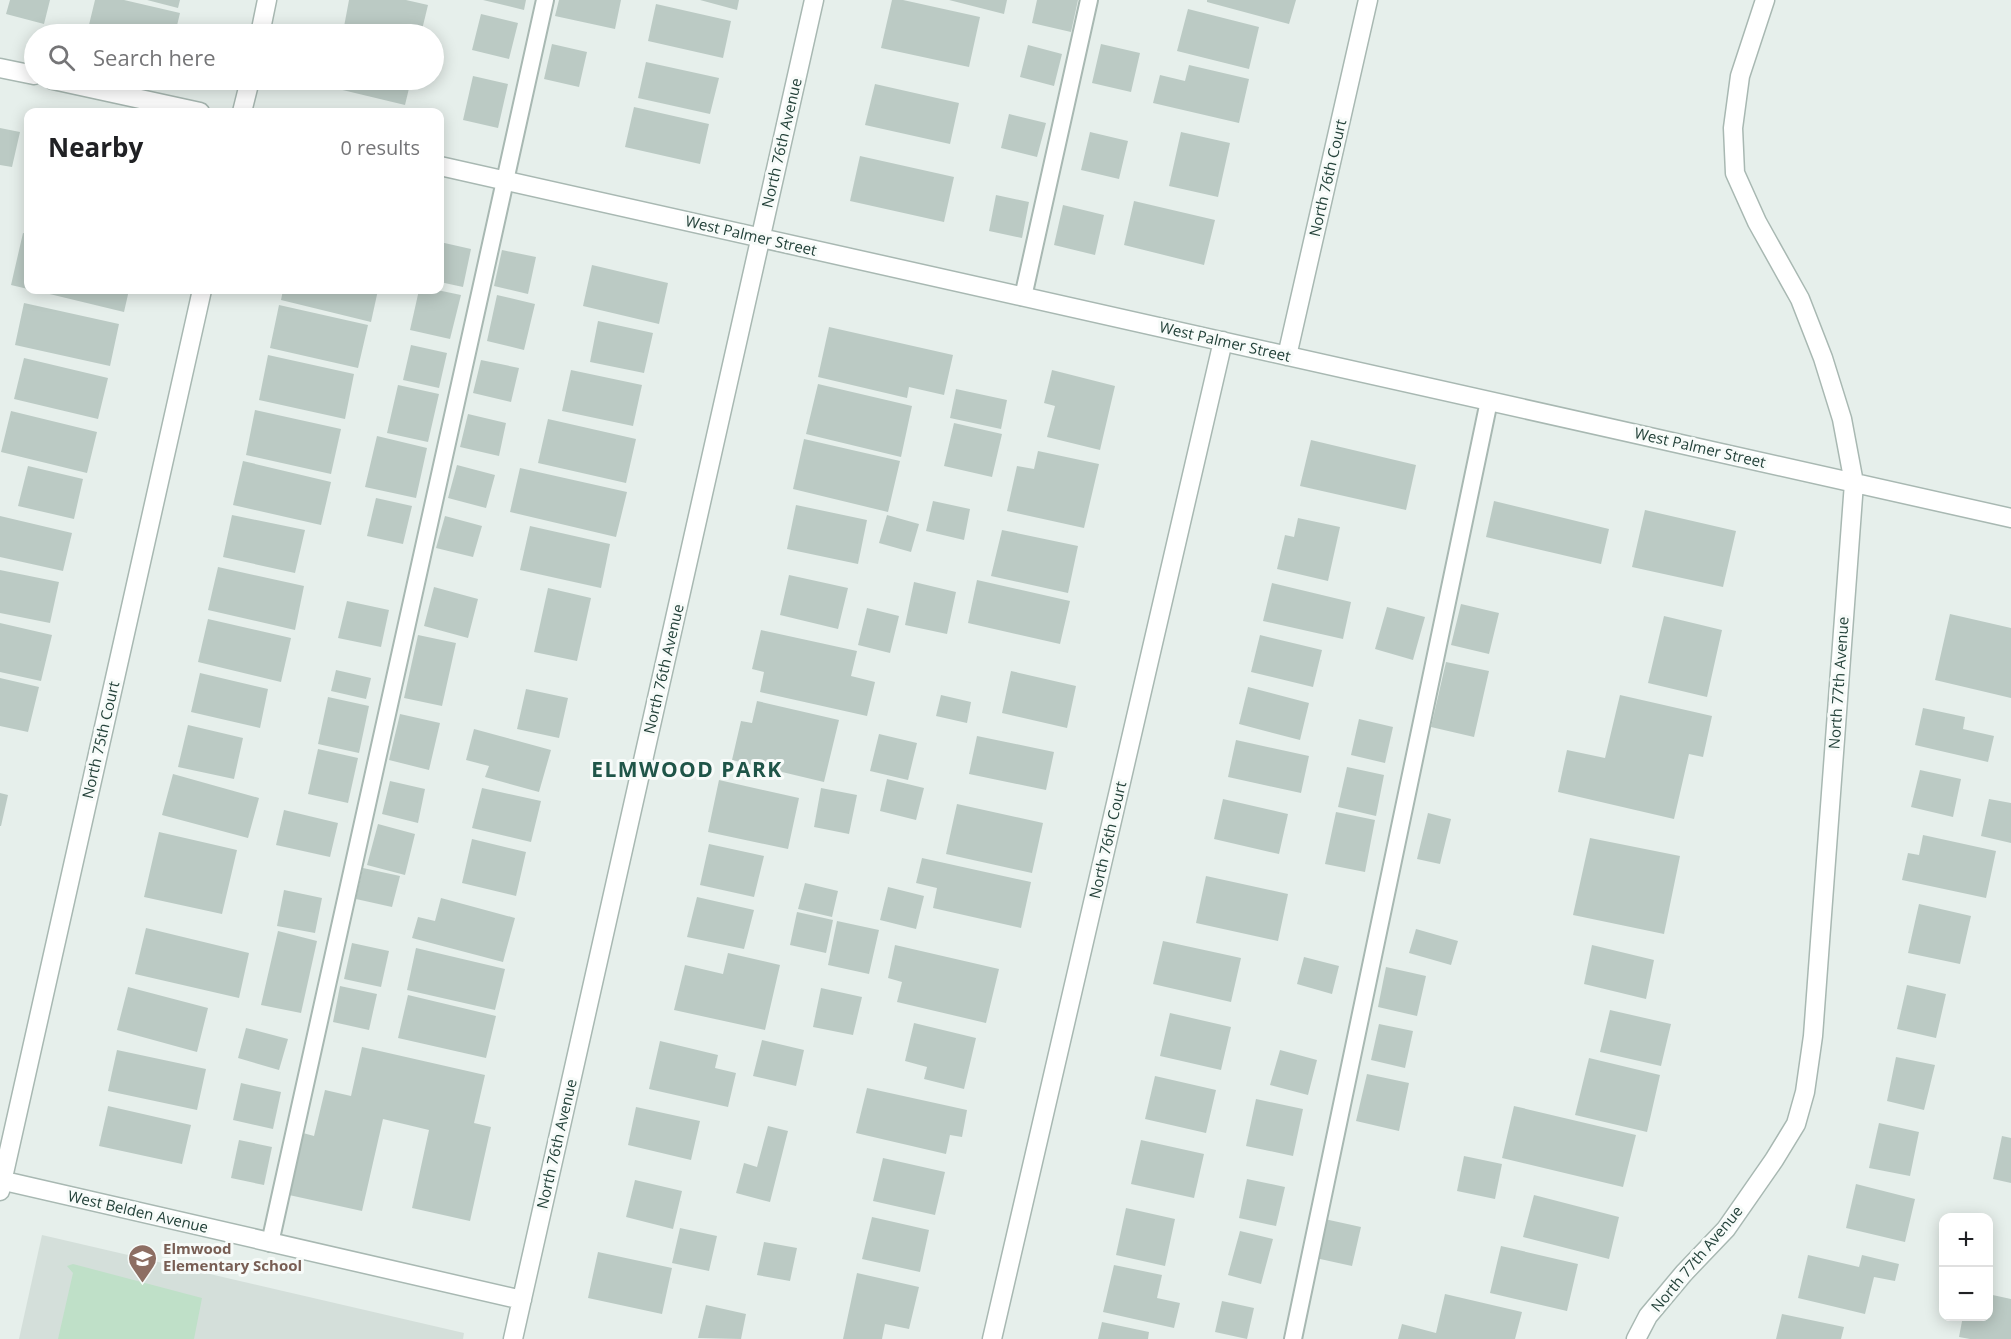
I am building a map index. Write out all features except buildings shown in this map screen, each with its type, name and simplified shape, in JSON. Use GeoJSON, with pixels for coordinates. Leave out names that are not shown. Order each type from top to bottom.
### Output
{"type":"FeatureCollection","features":[{"type":"Feature","properties":{"kind":"street"},"geometry":{"type":"LineString","coordinates":[[262,24],[267,0]]}},
{"type":"Feature","properties":{"kind":"street","name":"North 76th Avenue"},"geometry":{"type":"LineString","coordinates":[[513,1339],[814,0]]}},
{"type":"Feature","properties":{"kind":"street","name":"North 76th Court"},"geometry":{"type":"LineString","coordinates":[[1287,356],[1368,0]]}},
{"type":"Feature","properties":{"kind":"street","name":"North 77th Avenue"},"geometry":{"type":"LineString","coordinates":[[1636,1339],[1648,1316],[1726,1229],[1796,1124],[1805,1092],[1813,1036],[1854,483],[1842,419],[1823,358],[1800,299],[1757,222],[1735,173],[1733,128],[1740,76],[1766,0]]}},
{"type":"Feature","properties":{"kind":"street"},"geometry":{"type":"LineString","coordinates":[[0,68],[24,73]]}},
{"type":"Feature","properties":{"kind":"street"},"geometry":{"type":"LineString","coordinates":[[99,90],[182,108]]}},
{"type":"Feature","properties":{"kind":"street"},"geometry":{"type":"LineString","coordinates":[[243,108],[248,90]]}},
{"type":"Feature","properties":{"kind":"street","name":"West Palmer Street"},"geometry":{"type":"LineString","coordinates":[[444,167],[2011,518]]}},
{"type":"Feature","properties":{"kind":"street","name":"North 75th Court"},"geometry":{"type":"LineString","coordinates":[[1,1184],[201,294]]}},
{"type":"Feature","properties":{"kind":"street","name":"North 76th Court"},"geometry":{"type":"LineString","coordinates":[[992,1339],[1223,341]]}},
{"type":"Feature","properties":{"kind":"street","name":"West Belden Avenue"},"geometry":{"type":"LineString","coordinates":[[1,1184],[522,1300]]}},
{"type":"Feature","properties":{"kind":"lane"},"geometry":{"type":"LineString","coordinates":[[270,1243],[545,0]]}},
{"type":"Feature","properties":{"kind":"lane"},"geometry":{"type":"LineString","coordinates":[[1023,297],[1089,0]]}},
{"type":"Feature","properties":{"kind":"lane"},"geometry":{"type":"LineString","coordinates":[[1293,1339],[1489,401]]}},
{"type":"Feature","properties":{"kind":"shaded area","name":"Elmwood Elementary School"},"geometry":{"type":"Polygon","coordinates":[[[42,1235],[464,1333],[463,1339],[19,1339],[42,1235]]]}},
{"type":"Feature","properties":{"kind":"green space"},"geometry":{"type":"Polygon","coordinates":[[[73,1264],[202,1298],[194,1339],[58,1339],[73,1273],[67,1266],[73,1264]]]}},
{"type":"Feature","properties":{"kind":"place","name":"Elmwood Elementary School"},"geometry":{"type":"Point","coordinates":[142,1284]}},
{"type":"Feature","properties":{"kind":"district","name":"ELMWOOD PARK"},"geometry":{"type":"Point","coordinates":[687,770]}}]}
